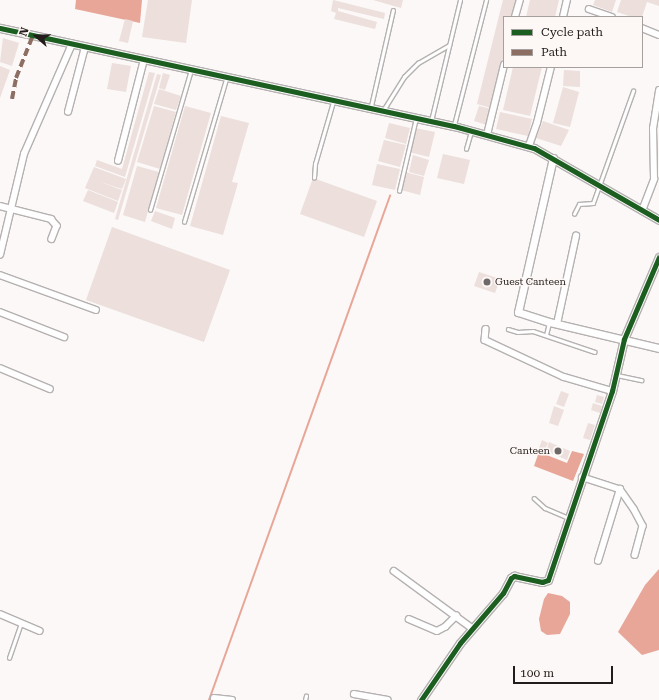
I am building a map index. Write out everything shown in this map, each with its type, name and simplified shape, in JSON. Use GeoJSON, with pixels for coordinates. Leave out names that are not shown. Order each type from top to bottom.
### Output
{"type":"FeatureCollection","features":[{"type":"Feature","properties":{"kind":"street"},"geometry":{"type":"LineString","coordinates":[[516,16],[520,0]]}},
{"type":"Feature","properties":{"kind":"street"},"geometry":{"type":"LineString","coordinates":[[563,16],[567,0]]}},
{"type":"Feature","properties":{"kind":"street"},"geometry":{"type":"LineString","coordinates":[[589,8],[609,16]]}},
{"type":"Feature","properties":{"kind":"street"},"geometry":{"type":"LineString","coordinates":[[0,28],[454,126],[529,146],[553,158],[600,188],[659,220]]}},
{"type":"Feature","properties":{"kind":"street"},"geometry":{"type":"LineString","coordinates":[[643,28],[659,35]]}},
{"type":"Feature","properties":{"kind":"street"},"geometry":{"type":"LineString","coordinates":[[0,252],[24,154],[72,44]]}},
{"type":"Feature","properties":{"kind":"street"},"geometry":{"type":"LineString","coordinates":[[68,112],[85,47]]}},
{"type":"Feature","properties":{"kind":"street"},"geometry":{"type":"LineString","coordinates":[[118,161],[144,60]]}},
{"type":"Feature","properties":{"kind":"street"},"geometry":{"type":"LineString","coordinates":[[487,135],[503,68]]}},
{"type":"Feature","properties":{"kind":"street"},"geometry":{"type":"LineString","coordinates":[[529,146],[538,123],[551,68]]}},
{"type":"Feature","properties":{"kind":"street"},"geometry":{"type":"LineString","coordinates":[[642,211],[654,180],[653,129],[659,90]]}},
{"type":"Feature","properties":{"kind":"street"},"geometry":{"type":"LineString","coordinates":[[553,158],[518,308],[520,314],[659,348]]}},
{"type":"Feature","properties":{"kind":"street"},"geometry":{"type":"LineString","coordinates":[[0,206],[55,222],[57,226],[52,239]]}},
{"type":"Feature","properties":{"kind":"street"},"geometry":{"type":"LineString","coordinates":[[557,324],[576,236]]}},
{"type":"Feature","properties":{"kind":"street"},"geometry":{"type":"LineString","coordinates":[[421,700],[472,628],[503,594],[511,578],[514,576],[542,582],[548,580],[612,391],[624,339],[659,257]]}},
{"type":"Feature","properties":{"kind":"street"},"geometry":{"type":"LineString","coordinates":[[0,275],[96,310]]}},
{"type":"Feature","properties":{"kind":"street"},"geometry":{"type":"LineString","coordinates":[[0,312],[64,337]]}},
{"type":"Feature","properties":{"kind":"street"},"geometry":{"type":"LineString","coordinates":[[486,329],[484,339],[497,346],[564,378],[612,391]]}},
{"type":"Feature","properties":{"kind":"street"},"geometry":{"type":"LineString","coordinates":[[0,368],[50,389]]}},
{"type":"Feature","properties":{"kind":"street"},"geometry":{"type":"LineString","coordinates":[[582,477],[620,489],[643,523],[635,555]]}},
{"type":"Feature","properties":{"kind":"street"},"geometry":{"type":"LineString","coordinates":[[598,561],[620,489]]}},
{"type":"Feature","properties":{"kind":"street"},"geometry":{"type":"LineString","coordinates":[[394,571],[472,628]]}},
{"type":"Feature","properties":{"kind":"street"},"geometry":{"type":"LineString","coordinates":[[1,616],[40,631]]}},
{"type":"Feature","properties":{"kind":"street"},"geometry":{"type":"LineString","coordinates":[[408,619],[437,631],[445,627],[456,616]]}},
{"type":"Feature","properties":{"kind":"street"},"geometry":{"type":"LineString","coordinates":[[354,694],[387,700]]}},
{"type":"Feature","properties":{"kind":"street"},"geometry":{"type":"LineString","coordinates":[[214,698],[232,700]]}},
{"type":"Feature","properties":{"kind":"lane"},"geometry":{"type":"LineString","coordinates":[[431,121],[460,0]]}},
{"type":"Feature","properties":{"kind":"lane"},"geometry":{"type":"LineString","coordinates":[[454,126],[486,0]]}},
{"type":"Feature","properties":{"kind":"lane"},"geometry":{"type":"LineString","coordinates":[[370,109],[393,10]]}},
{"type":"Feature","properties":{"kind":"lane"},"geometry":{"type":"LineString","coordinates":[[383,111],[404,77],[418,63],[450,45]]}},
{"type":"Feature","properties":{"kind":"lane"},"geometry":{"type":"LineString","coordinates":[[150,210],[191,69]]}},
{"type":"Feature","properties":{"kind":"lane"},"geometry":{"type":"LineString","coordinates":[[184,222],[226,78]]}},
{"type":"Feature","properties":{"kind":"lane"},"geometry":{"type":"LineString","coordinates":[[574,214],[579,204],[593,204],[600,188],[633,91]]}},
{"type":"Feature","properties":{"kind":"lane"},"geometry":{"type":"LineString","coordinates":[[314,178],[315,164],[333,101]]}},
{"type":"Feature","properties":{"kind":"lane"},"geometry":{"type":"LineString","coordinates":[[400,192],[416,118]]}},
{"type":"Feature","properties":{"kind":"lane"},"geometry":{"type":"LineString","coordinates":[[466,149],[471,131]]}},
{"type":"Feature","properties":{"kind":"lane"},"geometry":{"type":"LineString","coordinates":[[546,335],[549,322]]}},
{"type":"Feature","properties":{"kind":"lane"},"geometry":{"type":"LineString","coordinates":[[508,329],[546,335],[595,352]]}},
{"type":"Feature","properties":{"kind":"lane"},"geometry":{"type":"LineString","coordinates":[[616,374],[641,380]]}},
{"type":"Feature","properties":{"kind":"lane"},"geometry":{"type":"LineString","coordinates":[[534,498],[545,508],[568,518]]}},
{"type":"Feature","properties":{"kind":"lane"},"geometry":{"type":"LineString","coordinates":[[9,658],[21,623]]}},
{"type":"Feature","properties":{"kind":"lane"},"geometry":{"type":"LineString","coordinates":[[304,700],[306,696]]}},
{"type":"Feature","properties":{"kind":"shaded area"},"geometry":{"type":"Polygon","coordinates":[[[76,0],[142,0],[140,23],[75,9],[76,0]]]}},
{"type":"Feature","properties":{"kind":"shaded area"},"geometry":{"type":"Polygon","coordinates":[[[572,451],[584,454],[573,481],[534,466],[539,452],[567,463],[572,451]]]}},
{"type":"Feature","properties":{"kind":"shaded area"},"geometry":{"type":"Polygon","coordinates":[[[659,569],[659,650],[642,655],[618,632],[645,585],[659,569]]]}},
{"type":"Feature","properties":{"kind":"shaded area"},"geometry":{"type":"Polygon","coordinates":[[[548,593],[562,596],[570,602],[570,614],[560,634],[547,635],[541,631],[539,619],[544,599],[548,593]]]}},
{"type":"Feature","properties":{"kind":"building"},"geometry":{"type":"Polygon","coordinates":[[[148,0],[192,0],[186,43],[142,37],[148,0]]]}},
{"type":"Feature","properties":{"kind":"building"},"geometry":{"type":"Polygon","coordinates":[[[333,0],[385,13],[384,19],[338,8],[338,11],[377,22],[375,29],[334,19],[336,13],[331,11],[333,0]]]}},
{"type":"Feature","properties":{"kind":"building"},"geometry":{"type":"Polygon","coordinates":[[[373,0],[403,0],[401,8],[373,0]]]}},
{"type":"Feature","properties":{"kind":"building"},"geometry":{"type":"Polygon","coordinates":[[[503,0],[517,0],[513,16],[503,16],[503,58],[491,108],[477,104],[503,0]]]}},
{"type":"Feature","properties":{"kind":"building"},"geometry":{"type":"Polygon","coordinates":[[[530,0],[559,0],[555,16],[526,16],[530,0]]]}},
{"type":"Feature","properties":{"kind":"building"},"geometry":{"type":"Polygon","coordinates":[[[595,0],[616,0],[612,12],[593,5],[595,0]]]}},
{"type":"Feature","properties":{"kind":"building"},"geometry":{"type":"Polygon","coordinates":[[[621,0],[659,0],[659,6],[647,2],[642,16],[629,16],[617,12],[621,0]]]}},
{"type":"Feature","properties":{"kind":"building"},"geometry":{"type":"Polygon","coordinates":[[[125,19],[133,21],[128,43],[119,41],[125,19]]]}},
{"type":"Feature","properties":{"kind":"building"},"geometry":{"type":"Polygon","coordinates":[[[3,38],[19,43],[12,66],[0,62],[3,38]]]}},
{"type":"Feature","properties":{"kind":"building"},"geometry":{"type":"Polygon","coordinates":[[[112,63],[131,66],[126,92],[107,89],[112,63]]]}},
{"type":"Feature","properties":{"kind":"building"},"geometry":{"type":"Polygon","coordinates":[[[0,66],[10,70],[0,98],[0,66]]]}},
{"type":"Feature","properties":{"kind":"building"},"geometry":{"type":"Polygon","coordinates":[[[513,68],[542,68],[530,116],[503,110],[513,68]]]}},
{"type":"Feature","properties":{"kind":"building"},"geometry":{"type":"Polygon","coordinates":[[[564,70],[580,71],[580,87],[563,86],[564,70]]]}},
{"type":"Feature","properties":{"kind":"building"},"geometry":{"type":"Polygon","coordinates":[[[149,72],[155,73],[125,177],[95,166],[97,160],[122,169],[149,72]]]}},
{"type":"Feature","properties":{"kind":"building"},"geometry":{"type":"Polygon","coordinates":[[[163,73],[170,75],[165,90],[159,88],[163,73]]]}},
{"type":"Feature","properties":{"kind":"building"},"geometry":{"type":"Polygon","coordinates":[[[157,74],[161,75],[118,220],[115,219],[157,74]]]}},
{"type":"Feature","properties":{"kind":"building"},"geometry":{"type":"Polygon","coordinates":[[[563,87],[579,92],[570,127],[553,123],[563,87]]]}},
{"type":"Feature","properties":{"kind":"building"},"geometry":{"type":"Polygon","coordinates":[[[159,89],[181,96],[176,110],[154,104],[159,89]]]}},
{"type":"Feature","properties":{"kind":"building"},"geometry":{"type":"Polygon","coordinates":[[[154,106],[176,112],[160,169],[137,162],[154,106]]]}},
{"type":"Feature","properties":{"kind":"building"},"geometry":{"type":"Polygon","coordinates":[[[185,106],[211,113],[182,215],[156,208],[185,106]]]}},
{"type":"Feature","properties":{"kind":"building"},"geometry":{"type":"Polygon","coordinates":[[[479,106],[492,109],[487,125],[474,121],[479,106]]]}},
{"type":"Feature","properties":{"kind":"building"},"geometry":{"type":"Polygon","coordinates":[[[500,112],[532,119],[528,136],[496,129],[500,112]]]}},
{"type":"Feature","properties":{"kind":"building"},"geometry":{"type":"Polygon","coordinates":[[[221,116],[249,123],[232,182],[238,183],[223,235],[190,226],[221,116]]]}},
{"type":"Feature","properties":{"kind":"building"},"geometry":{"type":"Polygon","coordinates":[[[543,121],[569,130],[561,146],[536,138],[543,121]]]}},
{"type":"Feature","properties":{"kind":"building"},"geometry":{"type":"Polygon","coordinates":[[[389,123],[410,128],[406,144],[385,138],[389,123]]]}},
{"type":"Feature","properties":{"kind":"building"},"geometry":{"type":"Polygon","coordinates":[[[415,128],[435,132],[429,157],[409,152],[415,128]]]}},
{"type":"Feature","properties":{"kind":"building"},"geometry":{"type":"Polygon","coordinates":[[[384,140],[406,145],[400,167],[378,161],[384,140]]]}},
{"type":"Feature","properties":{"kind":"building"},"geometry":{"type":"Polygon","coordinates":[[[443,154],[470,160],[464,184],[437,178],[443,154]]]}},
{"type":"Feature","properties":{"kind":"building"},"geometry":{"type":"Polygon","coordinates":[[[413,155],[429,160],[424,176],[409,172],[413,155]]]}},
{"type":"Feature","properties":{"kind":"building"},"geometry":{"type":"Polygon","coordinates":[[[377,164],[400,169],[395,190],[372,185],[377,164]]]}},
{"type":"Feature","properties":{"kind":"building"},"geometry":{"type":"Polygon","coordinates":[[[137,166],[159,172],[145,222],[123,215],[137,166]]]}},
{"type":"Feature","properties":{"kind":"building"},"geometry":{"type":"Polygon","coordinates":[[[94,167],[126,179],[122,189],[98,181],[122,190],[118,201],[85,188],[94,167]]]}},
{"type":"Feature","properties":{"kind":"building"},"geometry":{"type":"Polygon","coordinates":[[[405,172],[424,177],[420,195],[401,190],[405,172]]]}},
{"type":"Feature","properties":{"kind":"building"},"geometry":{"type":"Polygon","coordinates":[[[313,178],[377,201],[364,237],[300,214],[313,178]]]}},
{"type":"Feature","properties":{"kind":"building"},"geometry":{"type":"Polygon","coordinates":[[[88,190],[118,202],[114,213],[83,201],[88,190]]]}},
{"type":"Feature","properties":{"kind":"building"},"geometry":{"type":"Polygon","coordinates":[[[155,211],[175,218],[172,229],[151,221],[155,211]]]}},
{"type":"Feature","properties":{"kind":"building"},"geometry":{"type":"Polygon","coordinates":[[[112,227],[230,270],[204,342],[86,300],[112,227]]]}},
{"type":"Feature","properties":{"kind":"building","name":"Guest Canteen"},"geometry":{"type":"Polygon","coordinates":[[[479,272],[500,279],[495,293],[474,286],[479,272]]]}},
{"type":"Feature","properties":{"kind":"building"},"geometry":{"type":"Polygon","coordinates":[[[561,391],[569,394],[564,407],[556,404],[561,391]]]}},
{"type":"Feature","properties":{"kind":"building"},"geometry":{"type":"Polygon","coordinates":[[[597,395],[604,397],[602,404],[595,402],[597,395]]]}},
{"type":"Feature","properties":{"kind":"building"},"geometry":{"type":"Polygon","coordinates":[[[593,403],[602,406],[600,413],[591,410],[593,403]]]}},
{"type":"Feature","properties":{"kind":"building"},"geometry":{"type":"Polygon","coordinates":[[[554,406],[564,410],[558,426],[549,423],[554,406]]]}},
{"type":"Feature","properties":{"kind":"building"},"geometry":{"type":"Polygon","coordinates":[[[588,423],[595,425],[590,440],[583,438],[588,423]]]}},
{"type":"Feature","properties":{"kind":"building"},"geometry":{"type":"Polygon","coordinates":[[[542,440],[548,443],[544,451],[539,448],[542,440]]]}},
{"type":"Feature","properties":{"kind":"building","name":"Canteen"},"geometry":{"type":"Polygon","coordinates":[[[549,442],[570,451],[567,460],[546,451],[549,442]]]}},
{"type":"Feature","properties":{"kind":"waterway"},"geometry":{"type":"LineString","coordinates":[[209,700],[390,196]]}},
{"type":"Feature","properties":{"kind":"marked path"},"geometry":{"type":"LineString","coordinates":[[12,99],[16,78],[33,35]]}},
{"type":"Feature","properties":{"kind":"cycle path"},"geometry":{"type":"LineString","coordinates":[[0,28],[454,126],[534,148],[659,220]]}},
{"type":"Feature","properties":{"kind":"cycle path"},"geometry":{"type":"LineString","coordinates":[[421,700],[460,643],[503,593],[511,578],[514,576],[542,582],[548,580],[612,391],[624,339],[659,257]]}},
{"type":"Feature","properties":{"kind":"place","name":"Guest Canteen"},"geometry":{"type":"Point","coordinates":[487,282]}},
{"type":"Feature","properties":{"kind":"place","name":"Canteen"},"geometry":{"type":"Point","coordinates":[558,451]}}]}
